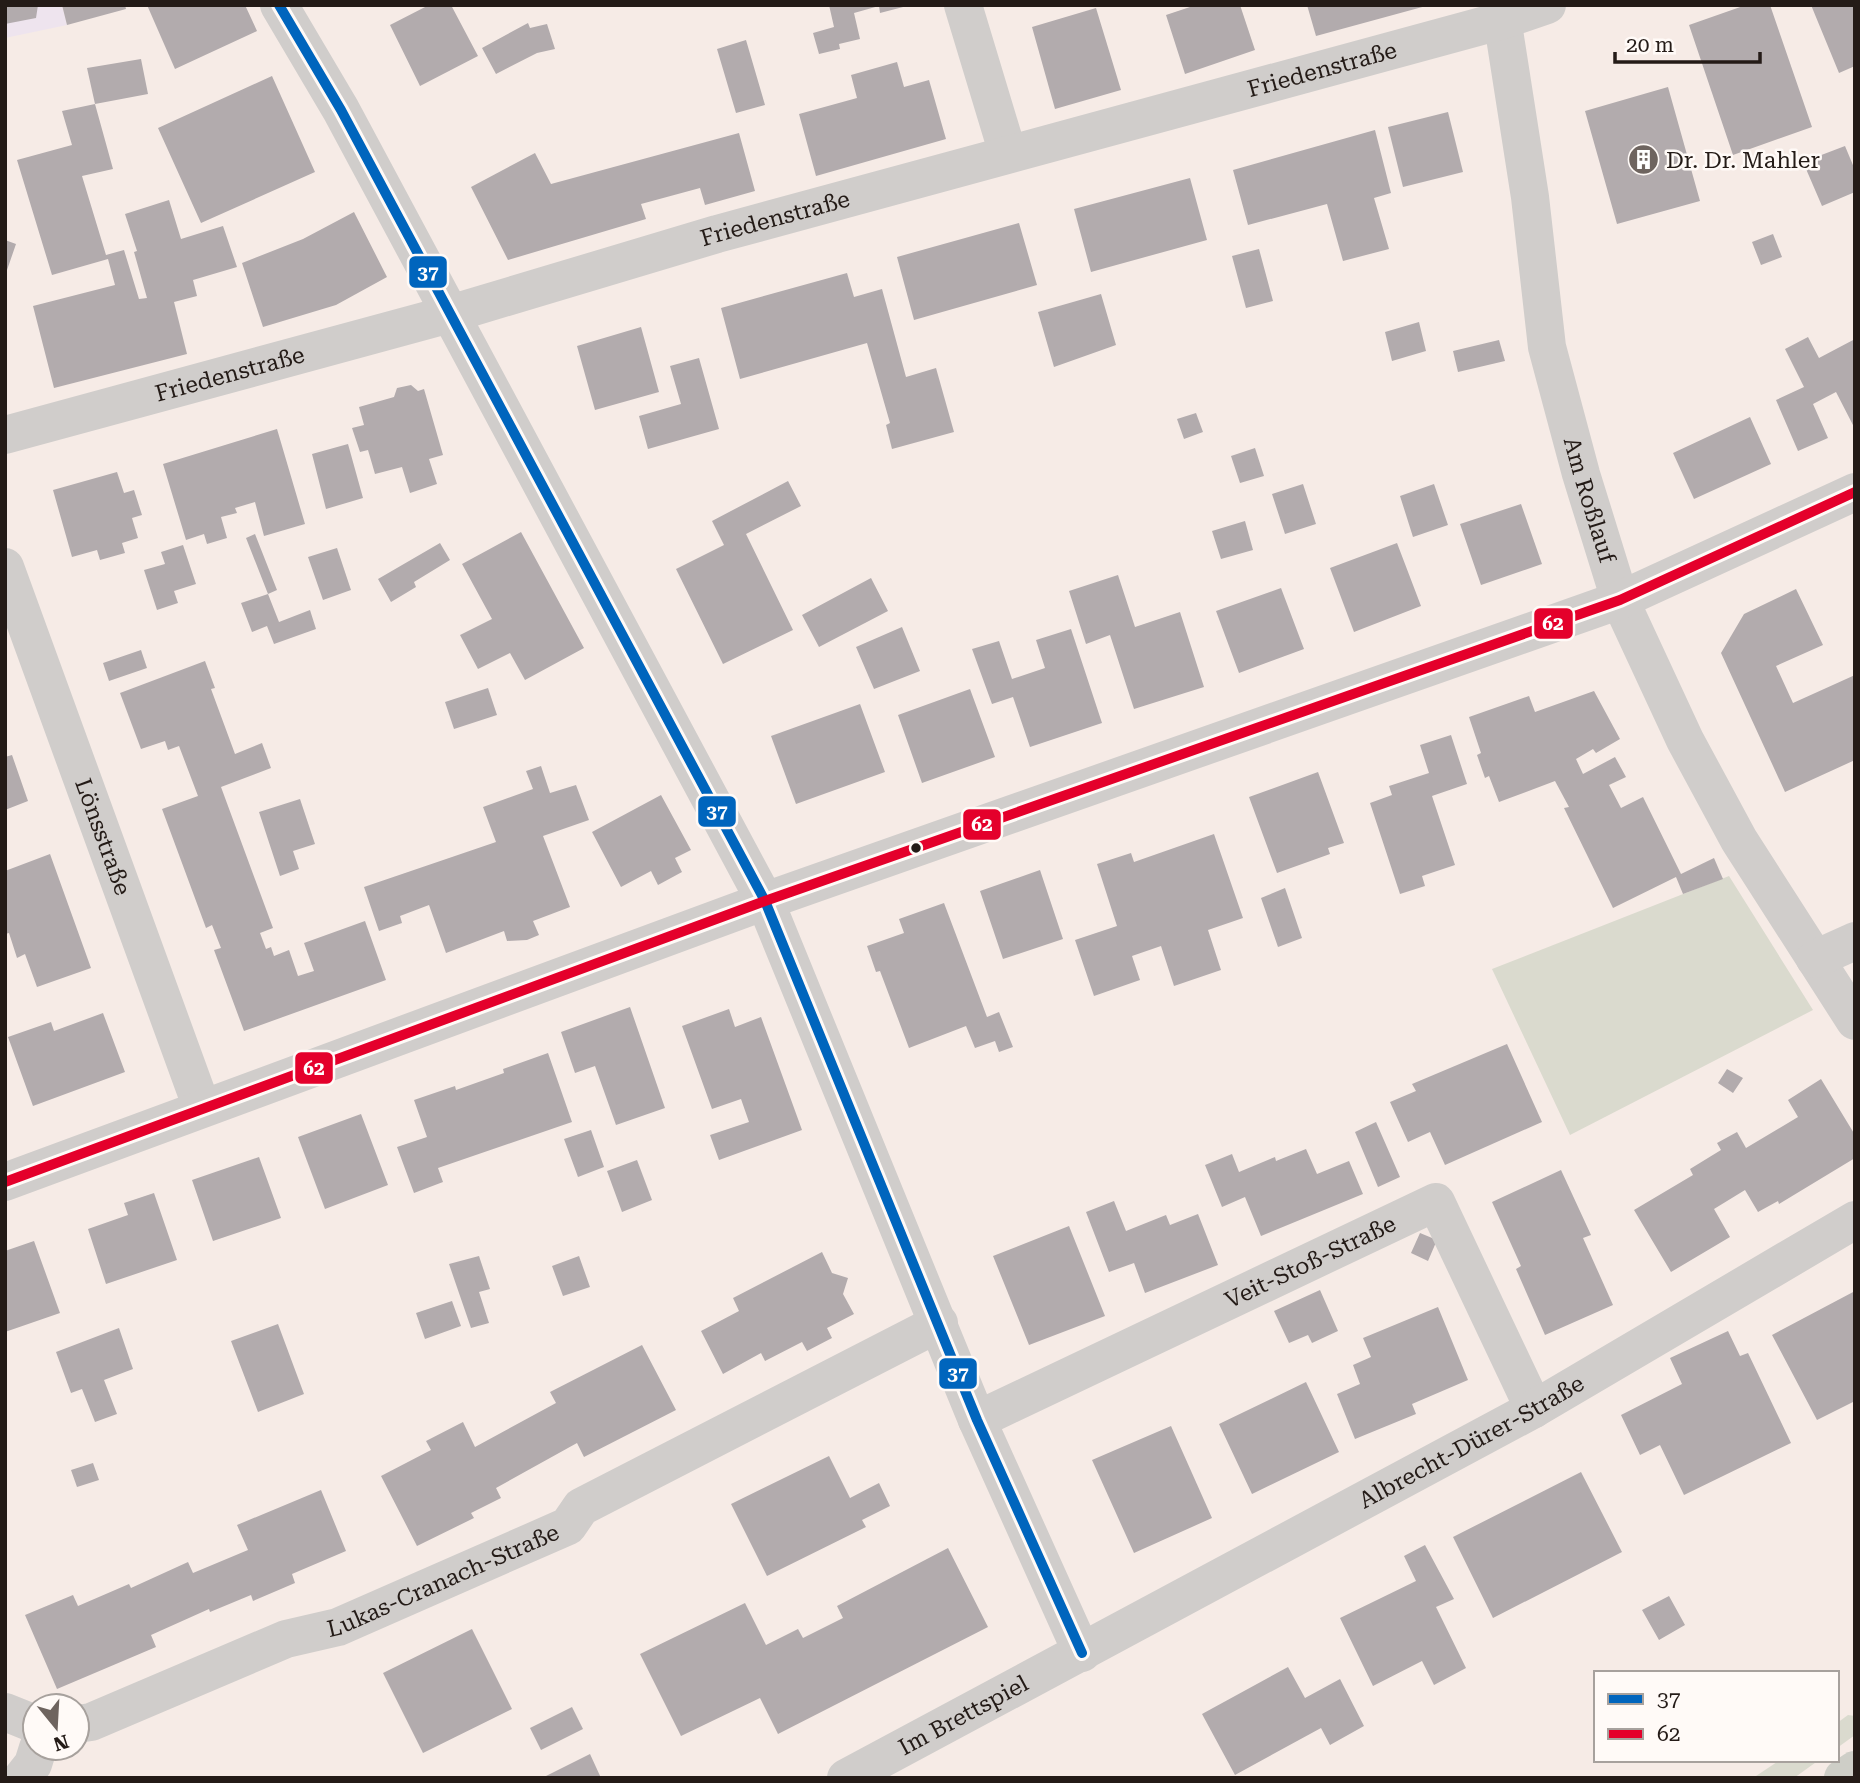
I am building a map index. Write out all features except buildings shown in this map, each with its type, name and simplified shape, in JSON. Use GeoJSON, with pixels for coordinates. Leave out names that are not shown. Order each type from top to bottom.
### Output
{"type":"FeatureCollection","features":[{"type":"Feature","properties":{"kind":"main road"},"geometry":{"type":"LineString","coordinates":[[1843,1778],[1855,1770]]}},
{"type":"Feature","properties":{"kind":"street"},"geometry":{"type":"LineString","coordinates":[[279,5],[341,110],[765,901],[977,1420],[1082,1653]]}},
{"type":"Feature","properties":{"kind":"street"},"geometry":{"type":"LineString","coordinates":[[962,5],[1008,154]]}},
{"type":"Feature","properties":{"kind":"street","name":"Friedenstraße"},"geometry":{"type":"LineString","coordinates":[[5,435],[450,314],[717,234],[1500,13],[1547,5]]}},
{"type":"Feature","properties":{"kind":"street","name":"Am Roßlauf"},"geometry":{"type":"LineString","coordinates":[[1500,13],[1530,197],[1547,347],[1581,474],[1620,600],[1691,751],[1739,840],[1855,1021]]}},
{"type":"Feature","properties":{"kind":"street"},"geometry":{"type":"LineString","coordinates":[[5,1182],[765,901],[1620,600],[1855,492]]}},
{"type":"Feature","properties":{"kind":"street","name":"Lönsstraße"},"geometry":{"type":"LineString","coordinates":[[5,567],[202,1108]]}},
{"type":"Feature","properties":{"kind":"street"},"geometry":{"type":"LineString","coordinates":[[1815,960],[1855,940]]}},
{"type":"Feature","properties":{"kind":"street","name":"Veit-Stoß-Straße"},"geometry":{"type":"LineString","coordinates":[[977,1420],[1436,1202],[1534,1409]]}},
{"type":"Feature","properties":{"kind":"street","name":"Albrecht-Dürer-Straße"},"geometry":{"type":"LineString","coordinates":[[1082,1653],[1534,1409],[1855,1220]]}},
{"type":"Feature","properties":{"kind":"street","name":"Lukas-Cranach-Straße"},"geometry":{"type":"LineString","coordinates":[[91,1722],[286,1639],[338,1627],[568,1526],[581,1507],[939,1322]]}},
{"type":"Feature","properties":{"kind":"street","name":"Im Brettspiel"},"geometry":{"type":"LineString","coordinates":[[846,1778],[1082,1653]]}},
{"type":"Feature","properties":{"kind":"street"},"geometry":{"type":"LineString","coordinates":[[22,1778],[33,1762]]}},
{"type":"Feature","properties":{"kind":"shaded area"},"geometry":{"type":"Polygon","coordinates":[[[5,5],[62,5],[67,25],[5,38],[5,5]]]}},
{"type":"Feature","properties":{"kind":"shaded area"},"geometry":{"type":"Polygon","coordinates":[[[1729,876],[1813,1010],[1570,1135],[1492,969],[1729,876]]]}},
{"type":"Feature","properties":{"kind":"shaded area"},"geometry":{"type":"Polygon","coordinates":[[[1848,1715],[1855,1716],[1855,1735],[1839,1747],[1839,1722],[1848,1715]]]}},
{"type":"Feature","properties":{"kind":"shaded area"},"geometry":{"type":"Polygon","coordinates":[[[1777,1762],[1816,1762],[1794,1778],[1753,1778],[1777,1762]]]}},
{"type":"Feature","properties":{"kind":"transit line","name":"37"},"geometry":{"type":"LineString","coordinates":[[279,5],[341,110],[765,901],[977,1420],[1082,1653]]}},
{"type":"Feature","properties":{"kind":"transit line","name":"62"},"geometry":{"type":"LineString","coordinates":[[5,1182],[765,901],[1620,600],[1855,492]]}},
{"type":"Feature","properties":{"kind":"place","name":"Dr. Dr. Mahler"},"geometry":{"type":"Point","coordinates":[1643,160]}}]}
